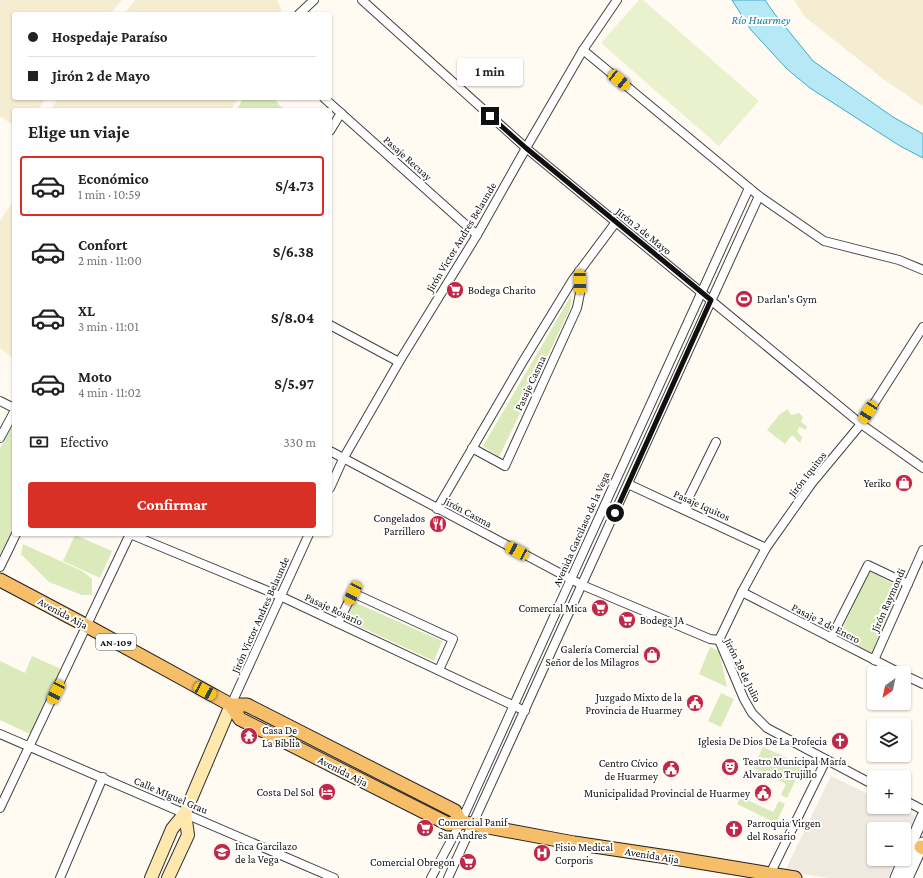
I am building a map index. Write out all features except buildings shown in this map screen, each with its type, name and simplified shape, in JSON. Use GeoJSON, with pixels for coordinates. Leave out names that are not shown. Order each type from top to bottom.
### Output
{"type":"FeatureCollection","features":[{"type":"Feature","properties":{"kind":"main road","name":"Avenida Aija"},"geometry":{"type":"LineString","coordinates":[[0,580],[232,705],[240,719],[448,824],[467,824],[795,878]]}},
{"type":"Feature","properties":{"kind":"main road"},"geometry":{"type":"LineString","coordinates":[[151,878],[172,830],[185,813],[232,705]]}},
{"type":"Feature","properties":{"kind":"main road"},"geometry":{"type":"LineString","coordinates":[[168,878],[188,836],[185,813]]}},
{"type":"Feature","properties":{"kind":"street"},"geometry":{"type":"LineString","coordinates":[[301,12],[314,0]]}},
{"type":"Feature","properties":{"kind":"street","name":"Jirón 2 de Mayo"},"geometry":{"type":"LineString","coordinates":[[362,0],[526,148],[861,424],[923,468]]}},
{"type":"Feature","properties":{"kind":"street","name":"Jirón Victor Andres Belaunde"},"geometry":{"type":"LineString","coordinates":[[332,484],[343,459],[399,362],[477,235],[583,50],[617,0]]}},
{"type":"Feature","properties":{"kind":"street"},"geometry":{"type":"LineString","coordinates":[[583,50],[758,196],[824,241],[899,260],[923,270]]}},
{"type":"Feature","properties":{"kind":"street","name":"Pasaje Recuay"},"geometry":{"type":"LineString","coordinates":[[326,100],[477,235]]}},
{"type":"Feature","properties":{"kind":"street"},"geometry":{"type":"LineString","coordinates":[[332,128],[341,113]]}},
{"type":"Feature","properties":{"kind":"street","name":"Avenida Garcilaso de la Vega"},"geometry":{"type":"LineString","coordinates":[[448,878],[467,824],[514,706],[749,188]]}},
{"type":"Feature","properties":{"kind":"street","name":"Avenida Garcilaso de la Vega"},"geometry":{"type":"LineString","coordinates":[[431,878],[467,824],[525,711],[758,196]]}},
{"type":"Feature","properties":{"kind":"street","name":"Pasaje Casma"},"geometry":{"type":"LineString","coordinates":[[437,508],[572,281],[616,222]]}},
{"type":"Feature","properties":{"kind":"street","name":"Pasaje Casma"},"geometry":{"type":"LineString","coordinates":[[472,448],[505,466],[577,308],[580,293],[579,272]]}},
{"type":"Feature","properties":{"kind":"street"},"geometry":{"type":"LineString","coordinates":[[332,326],[399,362]]}},
{"type":"Feature","properties":{"kind":"street","name":"Jirón Iquitos"},"geometry":{"type":"LineString","coordinates":[[719,640],[742,592],[766,548],[812,483],[861,424],[923,327]]}},
{"type":"Feature","properties":{"kind":"street"},"geometry":{"type":"LineString","coordinates":[[0,401],[12,407]]}},
{"type":"Feature","properties":{"kind":"street"},"geometry":{"type":"LineString","coordinates":[[0,438],[12,416]]}},
{"type":"Feature","properties":{"kind":"street"},"geometry":{"type":"LineString","coordinates":[[683,509],[716,442]]}},
{"type":"Feature","properties":{"kind":"street","name":"Jirón Casma"},"geometry":{"type":"LineString","coordinates":[[332,452],[582,585]]}},
{"type":"Feature","properties":{"kind":"street","name":"Pasaje Iquitos"},"geometry":{"type":"LineString","coordinates":[[628,484],[766,548]]}},
{"type":"Feature","properties":{"kind":"street"},"geometry":{"type":"LineString","coordinates":[[0,567],[15,536]]}},
{"type":"Feature","properties":{"kind":"street"},"geometry":{"type":"LineString","coordinates":[[0,808],[129,536]]}},
{"type":"Feature","properties":{"kind":"street","name":"Pasaje Rosario"},"geometry":{"type":"LineString","coordinates":[[135,536],[280,596],[525,711]]}},
{"type":"Feature","properties":{"kind":"street","name":"Jirón Victor Andres Belaunde"},"geometry":{"type":"LineString","coordinates":[[232,705],[308,536]]}},
{"type":"Feature","properties":{"kind":"street","name":"Jirón Raymondi"},"geometry":{"type":"LineString","coordinates":[[874,660],[923,550]]}},
{"type":"Feature","properties":{"kind":"street"},"geometry":{"type":"LineString","coordinates":[[831,638],[868,565],[908,584]]}},
{"type":"Feature","properties":{"kind":"street","name":"Jirón 28 de Julio"},"geometry":{"type":"LineString","coordinates":[[582,585],[710,638],[719,640],[744,699],[752,713],[767,728],[867,781]]}},
{"type":"Feature","properties":{"kind":"street","name":"Pasaje 2 de Enero"},"geometry":{"type":"LineString","coordinates":[[742,592],[886,666]]}},
{"type":"Feature","properties":{"kind":"street"},"geometry":{"type":"LineString","coordinates":[[338,623],[353,593],[453,639],[438,670]]}},
{"type":"Feature","properties":{"kind":"street"},"geometry":{"type":"LineString","coordinates":[[911,678],[923,684]]}},
{"type":"Feature","properties":{"kind":"street","name":"Calle MIguel Grau"},"geometry":{"type":"LineString","coordinates":[[0,734],[103,777],[334,878]]}},
{"type":"Feature","properties":{"kind":"street"},"geometry":{"type":"LineString","coordinates":[[770,874],[826,760]]}},
{"type":"Feature","properties":{"kind":"street"},"geometry":{"type":"LineString","coordinates":[[60,878],[103,777]]}},
{"type":"Feature","properties":{"kind":"street"},"geometry":{"type":"LineString","coordinates":[[911,804],[923,810]]}},
{"type":"Feature","properties":{"kind":"street"},"geometry":{"type":"LineString","coordinates":[[896,878],[923,816]]}},
{"type":"Feature","properties":{"kind":"street"},"geometry":{"type":"LineString","coordinates":[[907,878],[922,846]]}},
{"type":"Feature","properties":{"kind":"shaded area"},"geometry":{"type":"Polygon","coordinates":[[[0,0],[122,0],[112,12],[12,12],[12,100],[45,100],[39,108],[12,108],[12,125],[0,116],[0,0]]]}},
{"type":"Feature","properties":{"kind":"shaded area"},"geometry":{"type":"Polygon","coordinates":[[[135,0],[277,0],[282,10],[280,12],[126,12],[135,0]]]}},
{"type":"Feature","properties":{"kind":"shaded area"},"geometry":{"type":"Polygon","coordinates":[[[794,0],[923,0],[923,106],[886,81],[805,17],[794,0]]]}},
{"type":"Feature","properties":{"kind":"shaded area"},"geometry":{"type":"Polygon","coordinates":[[[58,100],[237,100],[232,108],[52,108],[58,100]]]}},
{"type":"Feature","properties":{"kind":"shaded area"},"geometry":{"type":"Polygon","coordinates":[[[12,203],[12,357],[0,348],[0,221],[12,203]]]}},
{"type":"Feature","properties":{"kind":"shaded area"},"geometry":{"type":"Polygon","coordinates":[[[831,776],[867,794],[867,814],[910,814],[917,817],[911,829],[911,822],[867,822],[867,866],[894,866],[888,878],[829,878],[785,871],[831,776]]]}},
{"type":"Feature","properties":{"kind":"green space"},"geometry":{"type":"Polygon","coordinates":[[[639,0],[643,0],[759,101],[719,146],[601,43],[639,0]]]}},
{"type":"Feature","properties":{"kind":"green space"},"geometry":{"type":"Polygon","coordinates":[[[242,100],[276,100],[284,108],[238,108],[242,100]]]}},
{"type":"Feature","properties":{"kind":"green space"},"geometry":{"type":"Polygon","coordinates":[[[572,294],[570,309],[499,457],[483,446],[572,294]]]}},
{"type":"Feature","properties":{"kind":"green space"},"geometry":{"type":"Polygon","coordinates":[[[788,409],[792,415],[799,413],[803,417],[801,422],[807,426],[806,430],[799,427],[797,432],[802,437],[800,443],[792,435],[785,444],[767,430],[780,414],[788,409]]]}},
{"type":"Feature","properties":{"kind":"green space"},"geometry":{"type":"Polygon","coordinates":[[[12,426],[12,531],[0,555],[0,448],[12,426]]]}},
{"type":"Feature","properties":{"kind":"green space"},"geometry":{"type":"Polygon","coordinates":[[[75,536],[112,551],[100,578],[63,561],[75,536]]]}},
{"type":"Feature","properties":{"kind":"green space"},"geometry":{"type":"Polygon","coordinates":[[[23,544],[82,571],[92,579],[92,595],[82,595],[49,582],[21,554],[23,544]]]}},
{"type":"Feature","properties":{"kind":"green space"},"geometry":{"type":"Polygon","coordinates":[[[869,571],[901,588],[873,653],[839,636],[869,571]]]}},
{"type":"Feature","properties":{"kind":"green space"},"geometry":{"type":"Polygon","coordinates":[[[354,602],[442,641],[434,661],[346,620],[354,602]]]}},
{"type":"Feature","properties":{"kind":"green space"},"geometry":{"type":"Polygon","coordinates":[[[710,647],[719,651],[727,687],[699,674],[710,647]]]}},
{"type":"Feature","properties":{"kind":"green space"},"geometry":{"type":"Polygon","coordinates":[[[32,656],[61,669],[30,734],[0,720],[0,661],[25,673],[32,656]]]}},
{"type":"Feature","properties":{"kind":"green space"},"geometry":{"type":"Polygon","coordinates":[[[721,693],[734,699],[721,727],[708,721],[721,693]]]}},
{"type":"Feature","properties":{"kind":"green space"},"geometry":{"type":"Polygon","coordinates":[[[763,747],[803,765],[787,798],[781,795],[786,784],[753,768],[763,747]]]}},
{"type":"Feature","properties":{"kind":"green space"},"geometry":{"type":"Polygon","coordinates":[[[741,797],[773,812],[779,801],[785,804],[776,823],[737,804],[741,797]]]}},
{"type":"Feature","properties":{"kind":"water","name":"Río Huarmey"},"geometry":{"type":"Polygon","coordinates":[[[732,0],[765,0],[813,61],[893,117],[923,134],[923,158],[900,146],[810,88],[787,69],[751,30],[732,0]]]}},
{"type":"Feature","properties":{"kind":"place","name":"Bodega Charito"},"geometry":{"type":"Point","coordinates":[455,290]}},
{"type":"Feature","properties":{"kind":"place","name":"Darlan's Gym"},"geometry":{"type":"Point","coordinates":[744,299]}},
{"type":"Feature","properties":{"kind":"place","name":"Yeriko"},"geometry":{"type":"Point","coordinates":[904,483]}},
{"type":"Feature","properties":{"kind":"place","name":"Congelados Parrillero"},"geometry":{"type":"Point","coordinates":[438,524]}},
{"type":"Feature","properties":{"kind":"place","name":"Comercial Mica"},"geometry":{"type":"Point","coordinates":[600,608]}},
{"type":"Feature","properties":{"kind":"place","name":"Bodega JA"},"geometry":{"type":"Point","coordinates":[627,620]}},
{"type":"Feature","properties":{"kind":"place","name":"Galería Comercial Señor de los Milagros"},"geometry":{"type":"Point","coordinates":[652,655]}},
{"type":"Feature","properties":{"kind":"place","name":"Juzgado Mixto de la Provincia de Huarmey"},"geometry":{"type":"Point","coordinates":[695,703]}},
{"type":"Feature","properties":{"kind":"place","name":"Casa De La Biblia"},"geometry":{"type":"Point","coordinates":[249,736]}},
{"type":"Feature","properties":{"kind":"place","name":"Iglesia De Dios De La Profecia"},"geometry":{"type":"Point","coordinates":[840,741]}},
{"type":"Feature","properties":{"kind":"place","name":"Teatro Municipal María Alvarado Trujillo"},"geometry":{"type":"Point","coordinates":[730,767]}},
{"type":"Feature","properties":{"kind":"place","name":"Centro Cívico de Huarmey"},"geometry":{"type":"Point","coordinates":[671,769]}},
{"type":"Feature","properties":{"kind":"place","name":"Costa Del Sol"},"geometry":{"type":"Point","coordinates":[327,792]}},
{"type":"Feature","properties":{"kind":"place","name":"Municipalidad Provincial de Huarmey"},"geometry":{"type":"Point","coordinates":[763,793]}},
{"type":"Feature","properties":{"kind":"place","name":"Comercial Panif San Andres"},"geometry":{"type":"Point","coordinates":[425,828]}},
{"type":"Feature","properties":{"kind":"place","name":"Parroquia Virgen del Rosario"},"geometry":{"type":"Point","coordinates":[734,829]}},
{"type":"Feature","properties":{"kind":"place","name":"Inca Garcilazo de la Vega"},"geometry":{"type":"Point","coordinates":[222,852]}},
{"type":"Feature","properties":{"kind":"place","name":"Fisio Medical Corporis"},"geometry":{"type":"Point","coordinates":[542,853]}},
{"type":"Feature","properties":{"kind":"place","name":"Comercial Obregon"},"geometry":{"type":"Point","coordinates":[468,862]}},
{"type":"Feature","properties":{"kind":"route"},"geometry":{"type":"LineString","coordinates":[[490,116],[526,148],[711,300],[615,513]]}}]}
